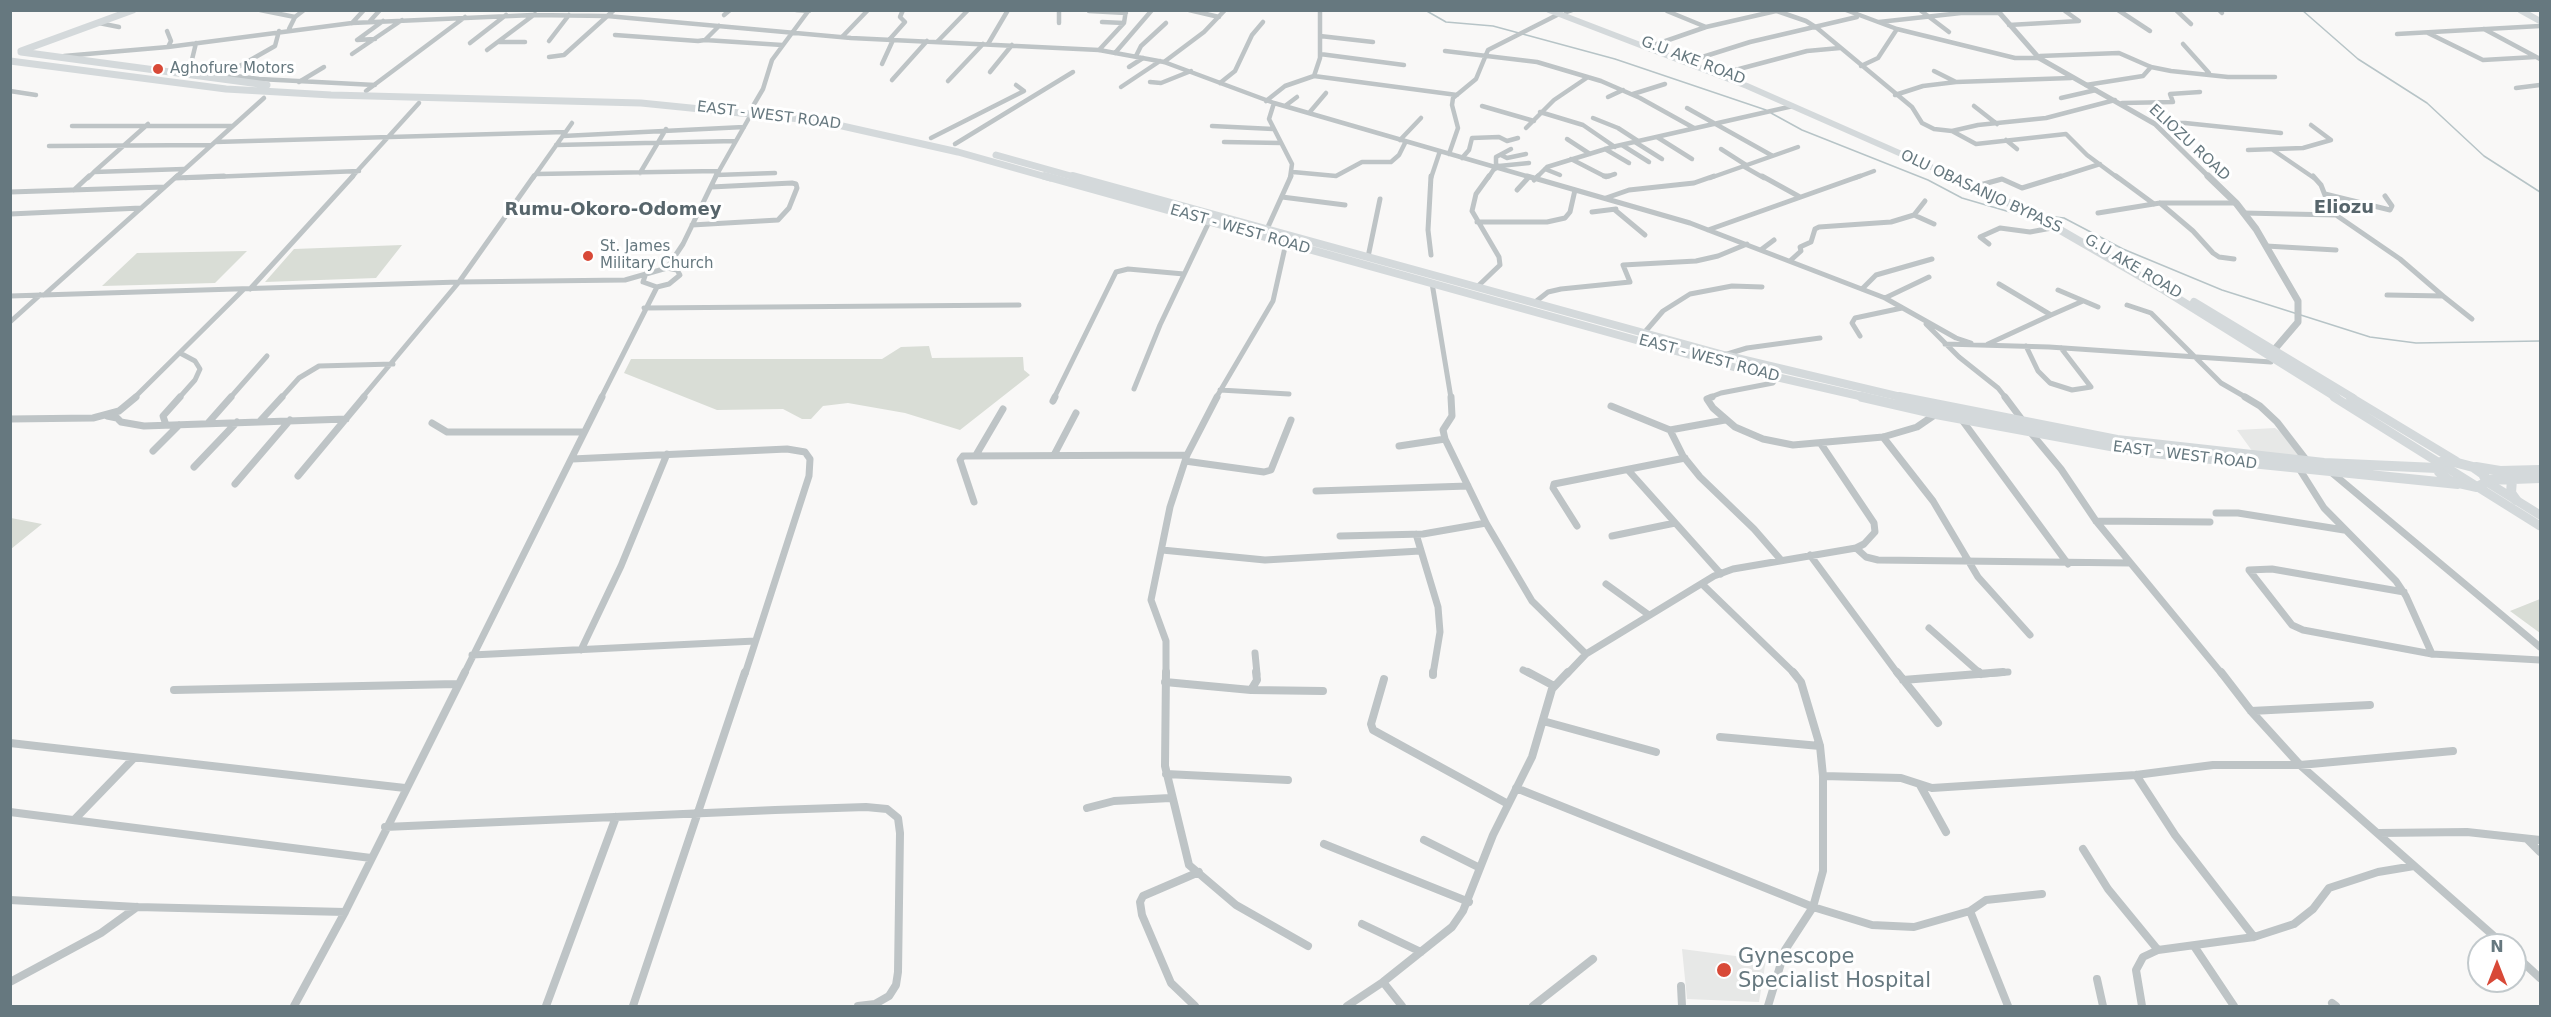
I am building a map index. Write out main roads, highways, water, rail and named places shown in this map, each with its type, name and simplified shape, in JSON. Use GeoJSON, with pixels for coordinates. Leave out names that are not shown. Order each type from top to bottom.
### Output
{"type":"FeatureCollection","features":[{"type":"Feature","properties":{"kind":"main road"},"geometry":{"type":"LineString","coordinates":[[14,53],[126,10]]}},
{"type":"Feature","properties":{"kind":"main road"},"geometry":{"type":"LineString","coordinates":[[14,53],[133,10]]}},
{"type":"Feature","properties":{"kind":"main road","name":"OLU OBASANJO BYPASS"},"geometry":{"type":"LineString","coordinates":[[1549,10],[1564,12],[1793,106],[1946,173],[2057,227],[2168,290],[2523,512]]}},
{"type":"Feature","properties":{"kind":"main road"},"geometry":{"type":"LineString","coordinates":[[2520,10],[2541,21]]}},
{"type":"Feature","properties":{"kind":"main road","name":"G.U AKE ROAD"},"geometry":{"type":"LineString","coordinates":[[1564,12],[1693,60],[1980,184],[2087,239],[2168,290]]}},
{"type":"Feature","properties":{"kind":"main road"},"geometry":{"type":"LineString","coordinates":[[52,56],[42,52],[42,48],[57,37]]}},
{"type":"Feature","properties":{"kind":"main road"},"geometry":{"type":"LineString","coordinates":[[14,53],[203,81],[267,95]]}},
{"type":"Feature","properties":{"kind":"main road","name":"EAST - WEST ROAD"},"geometry":{"type":"LineString","coordinates":[[14,53],[188,72],[280,87],[548,96],[782,115],[849,127],[958,152],[1776,378],[1962,420],[2143,452],[2304,466],[2437,467],[2441,462],[2456,461]]}},
{"type":"Feature","properties":{"kind":"main road","name":"EAST - WEST ROAD"},"geometry":{"type":"LineString","coordinates":[[14,53],[173,84],[267,95],[646,97],[753,106],[827,117],[955,144],[1724,355],[1854,388],[2117,440],[2304,466],[2331,472],[2458,484]]}},
{"type":"Feature","properties":{"kind":"main road"},"geometry":{"type":"LineString","coordinates":[[203,81],[280,87]]}},
{"type":"Feature","properties":{"kind":"main road"},"geometry":{"type":"LineString","coordinates":[[2168,290],[2274,350],[2456,461],[2473,467],[2500,471],[2541,470]]}},
{"type":"Feature","properties":{"kind":"main road"},"geometry":{"type":"LineString","coordinates":[[2168,290],[2207,322],[2437,467],[2444,477],[2470,487],[2541,531]]}},
{"type":"Feature","properties":{"kind":"main road"},"geometry":{"type":"LineString","coordinates":[[2473,467],[2487,481],[2541,515]]}},
{"type":"Feature","properties":{"kind":"main road"},"geometry":{"type":"LineString","coordinates":[[2470,487],[2482,486],[2487,481],[2541,478]]}},
{"type":"Feature","properties":{"kind":"main road"},"geometry":{"type":"LineString","coordinates":[[2512,479],[2511,493],[2516,500]]}},
{"type":"Feature","properties":{"kind":"main road"},"geometry":{"type":"LineString","coordinates":[[2523,512],[2541,520]]}},
{"type":"Feature","properties":{"kind":"main road"},"geometry":{"type":"LineString","coordinates":[[2523,512],[2541,526]]}},
{"type":"Feature","properties":{"kind":"waterway"},"geometry":{"type":"LineString","coordinates":[[1425,10],[1446,22],[1493,26],[1615,59],[1766,110]]}},
{"type":"Feature","properties":{"kind":"waterway"},"geometry":{"type":"LineString","coordinates":[[2302,10],[2358,59],[2427,103],[2484,156],[2540,192]]}},
{"type":"Feature","properties":{"kind":"waterway"},"geometry":{"type":"LineString","coordinates":[[1771,113],[1802,130],[1928,180],[1962,198],[2027,217]]}},
{"type":"Feature","properties":{"kind":"waterway"},"geometry":{"type":"LineString","coordinates":[[2047,216],[2064,218],[2123,249],[2222,290],[2370,337],[2416,343],[2540,341]]}},
{"type":"Feature","properties":{"kind":"place","name":"Aghofure Motors"},"geometry":{"type":"Point","coordinates":[158,69]}},
{"type":"Feature","properties":{"kind":"place","name":"St. James Military Church"},"geometry":{"type":"Point","coordinates":[588,256]}},
{"type":"Feature","properties":{"kind":"place","name":"Gynescope Specialist Hospital"},"geometry":{"type":"Point","coordinates":[1724,970]}},
{"type":"Feature","properties":{"kind":"district","name":"Eliozu"},"geometry":{"type":"Point","coordinates":[2344,208]}},
{"type":"Feature","properties":{"kind":"district","name":"Rumu-Okoro-Odomey"},"geometry":{"type":"Point","coordinates":[613,210]}}]}
